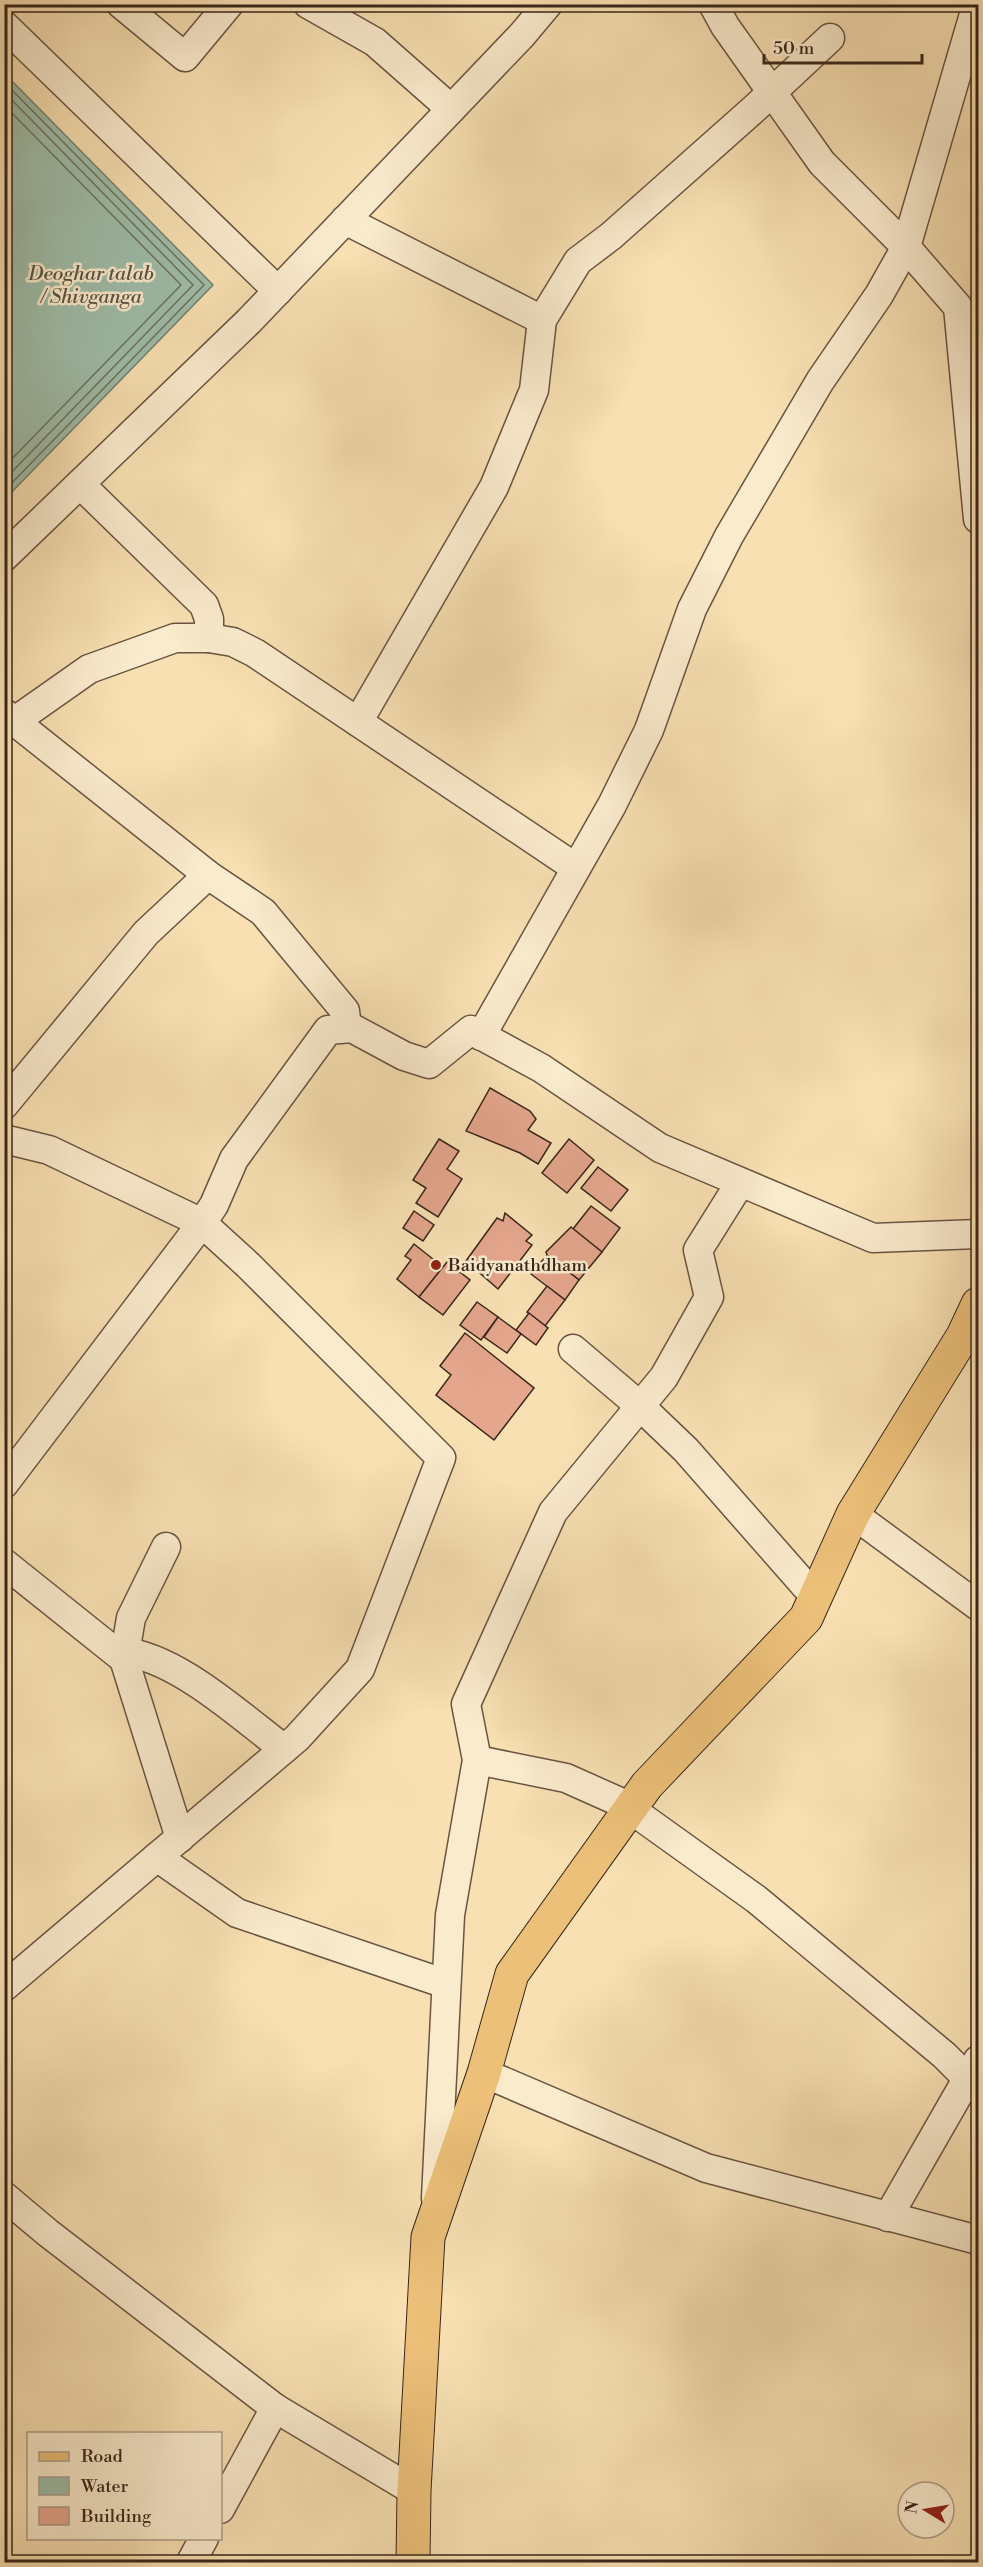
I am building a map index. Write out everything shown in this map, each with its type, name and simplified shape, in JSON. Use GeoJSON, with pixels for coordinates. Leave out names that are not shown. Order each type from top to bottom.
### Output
{"type":"FeatureCollection","features":[{"type":"Feature","properties":{"kind":"main road"},"geometry":{"type":"LineString","coordinates":[[413,2562],[414,2491],[428,2237],[484,2073],[512,1974],[647,1785],[806,1618],[853,1514],[963,1336],[978,1304]]}},
{"type":"Feature","properties":{"kind":"street"},"geometry":{"type":"LineString","coordinates":[[121,4],[184,57],[229,4]]}},
{"type":"Feature","properties":{"kind":"street"},"geometry":{"type":"LineString","coordinates":[[308,4],[375,42],[451,109]]}},
{"type":"Feature","properties":{"kind":"street"},"geometry":{"type":"LineString","coordinates":[[4,557],[278,291],[548,4]]}},
{"type":"Feature","properties":{"kind":"street"},"geometry":{"type":"LineString","coordinates":[[713,4],[725,26],[822,164],[906,247],[958,307],[970,343],[978,519]]}},
{"type":"Feature","properties":{"kind":"street"},"geometry":{"type":"LineString","coordinates":[[481,1036],[612,805],[649,730],[692,609],[729,536],[820,381],[879,295],[906,247],[977,4]]}},
{"type":"Feature","properties":{"kind":"street"},"geometry":{"type":"LineString","coordinates":[[4,25],[278,291]]}},
{"type":"Feature","properties":{"kind":"street"},"geometry":{"type":"LineString","coordinates":[[358,722],[494,487],[534,390],[542,320],[579,261],[620,228],[772,93],[830,38]]}},
{"type":"Feature","properties":{"kind":"street"},"geometry":{"type":"LineString","coordinates":[[345,220],[542,320]]}},
{"type":"Feature","properties":{"kind":"street"},"geometry":{"type":"LineString","coordinates":[[80,484],[204,605],[209,619],[210,638]]}},
{"type":"Feature","properties":{"kind":"street"},"geometry":{"type":"LineString","coordinates":[[347,1028],[345,1011],[263,912],[208,875],[10,717],[89,669],[175,638],[210,638],[233,642],[255,653],[576,868]]}},
{"type":"Feature","properties":{"kind":"street"},"geometry":{"type":"LineString","coordinates":[[4,1105],[146,933],[208,875]]}},
{"type":"Feature","properties":{"kind":"street"},"geometry":{"type":"LineString","coordinates":[[4,1484],[202,1224],[234,1159],[328,1030],[352,1028],[404,1056],[429,1064],[471,1030],[541,1068],[660,1148],[873,1238],[978,1234]]}},
{"type":"Feature","properties":{"kind":"street"},"geometry":{"type":"LineString","coordinates":[[4,1139],[49,1150],[202,1224],[256,1273],[441,1458],[360,1669],[297,1738],[4,1987]]}},
{"type":"Feature","properties":{"kind":"street"},"geometry":{"type":"LineString","coordinates":[[435,2218],[450,1915],[477,1760],[466,1704],[553,1512],[664,1377],[709,1297],[698,1250],[740,1183]]}},
{"type":"Feature","properties":{"kind":"street"},"geometry":{"type":"LineString","coordinates":[[573,1349],[640,1406],[686,1450],[816,1598]]}},
{"type":"Feature","properties":{"kind":"street"},"geometry":{"type":"LineString","coordinates":[[853,1514],[978,1606]]}},
{"type":"Feature","properties":{"kind":"street"},"geometry":{"type":"LineString","coordinates":[[166,1547],[132,1618],[123,1659],[180,1838]]}},
{"type":"Feature","properties":{"kind":"street"},"geometry":{"type":"LineString","coordinates":[[4,1563],[123,1659]]}},
{"type":"Feature","properties":{"kind":"street"},"geometry":{"type":"LineString","coordinates":[[123,1659],[131,1653],[146,1656],[201,1686],[284,1749]]}},
{"type":"Feature","properties":{"kind":"street"},"geometry":{"type":"LineString","coordinates":[[477,1760],[566,1778],[622,1803],[756,1899],[944,2055],[973,2070],[888,2217]]}},
{"type":"Feature","properties":{"kind":"street"},"geometry":{"type":"LineString","coordinates":[[158,1857],[237,1913],[446,1984]]}},
{"type":"Feature","properties":{"kind":"street"},"geometry":{"type":"LineString","coordinates":[[484,2073],[706,2168],[978,2240]]}},
{"type":"Feature","properties":{"kind":"street"},"geometry":{"type":"LineString","coordinates":[[4,2196],[48,2234],[275,2408],[414,2491]]}},
{"type":"Feature","properties":{"kind":"street"},"geometry":{"type":"LineString","coordinates":[[222,2505],[275,2408]]}},
{"type":"Feature","properties":{"kind":"street"},"geometry":{"type":"LineString","coordinates":[[191,2562],[203,2540]]}},
{"type":"Feature","properties":{"kind":"water","name":"Deoghar talab / Shivganga"},"geometry":{"type":"Polygon","coordinates":[[[4,73],[213,285],[5,499],[4,499],[4,73]]]}},
{"type":"Feature","properties":{"kind":"building"},"geometry":{"type":"Polygon","coordinates":[[[490,1088],[530,1111],[536,1119],[528,1130],[551,1143],[538,1164],[520,1153],[466,1131],[490,1088]]]}},
{"type":"Feature","properties":{"kind":"building"},"geometry":{"type":"Polygon","coordinates":[[[439,1139],[459,1151],[447,1169],[462,1179],[438,1217],[416,1203],[426,1188],[413,1180],[439,1139]]]}},
{"type":"Feature","properties":{"kind":"building"},"geometry":{"type":"Polygon","coordinates":[[[569,1139],[594,1160],[567,1193],[542,1173],[569,1139]]]}},
{"type":"Feature","properties":{"kind":"building"},"geometry":{"type":"Polygon","coordinates":[[[598,1167],[628,1190],[611,1211],[581,1188],[598,1167]]]}},
{"type":"Feature","properties":{"kind":"building"},"geometry":{"type":"Polygon","coordinates":[[[591,1206],[620,1228],[602,1252],[573,1229],[591,1206]]]}},
{"type":"Feature","properties":{"kind":"building"},"geometry":{"type":"Polygon","coordinates":[[[414,1211],[434,1225],[423,1241],[403,1228],[414,1211]]]}},
{"type":"Feature","properties":{"kind":"building"},"geometry":{"type":"Polygon","coordinates":[[[505,1213],[532,1235],[526,1241],[532,1245],[498,1289],[466,1261],[497,1218],[503,1221],[505,1213]]]}},
{"type":"Feature","properties":{"kind":"building"},"geometry":{"type":"Polygon","coordinates":[[[571,1227],[602,1252],[579,1280],[546,1252],[571,1227]]]}},
{"type":"Feature","properties":{"kind":"building"},"geometry":{"type":"Polygon","coordinates":[[[414,1244],[443,1267],[419,1297],[397,1279],[411,1260],[405,1256],[414,1244]]]}},
{"type":"Feature","properties":{"kind":"building"},"geometry":{"type":"Polygon","coordinates":[[[547,1255],[579,1280],[565,1300],[531,1274],[547,1255]]]}},
{"type":"Feature","properties":{"kind":"building"},"geometry":{"type":"Polygon","coordinates":[[[447,1262],[470,1280],[443,1315],[419,1297],[447,1262]]]}},
{"type":"Feature","properties":{"kind":"building"},"geometry":{"type":"Polygon","coordinates":[[[547,1286],[565,1300],[545,1326],[527,1312],[547,1286]]]}},
{"type":"Feature","properties":{"kind":"building"},"geometry":{"type":"Polygon","coordinates":[[[477,1302],[498,1317],[481,1340],[460,1325],[477,1302]]]}},
{"type":"Feature","properties":{"kind":"building"},"geometry":{"type":"Polygon","coordinates":[[[529,1313],[548,1328],[536,1345],[516,1330],[529,1313]]]}},
{"type":"Feature","properties":{"kind":"building"},"geometry":{"type":"Polygon","coordinates":[[[498,1317],[521,1334],[507,1353],[484,1337],[498,1317]]]}},
{"type":"Feature","properties":{"kind":"building"},"geometry":{"type":"Polygon","coordinates":[[[465,1333],[534,1388],[494,1440],[436,1395],[451,1375],[440,1366],[465,1333]]]}},
{"type":"Feature","properties":{"kind":"place","name":"Baidyanathdham"},"geometry":{"type":"Point","coordinates":[436,1265]}}]}
